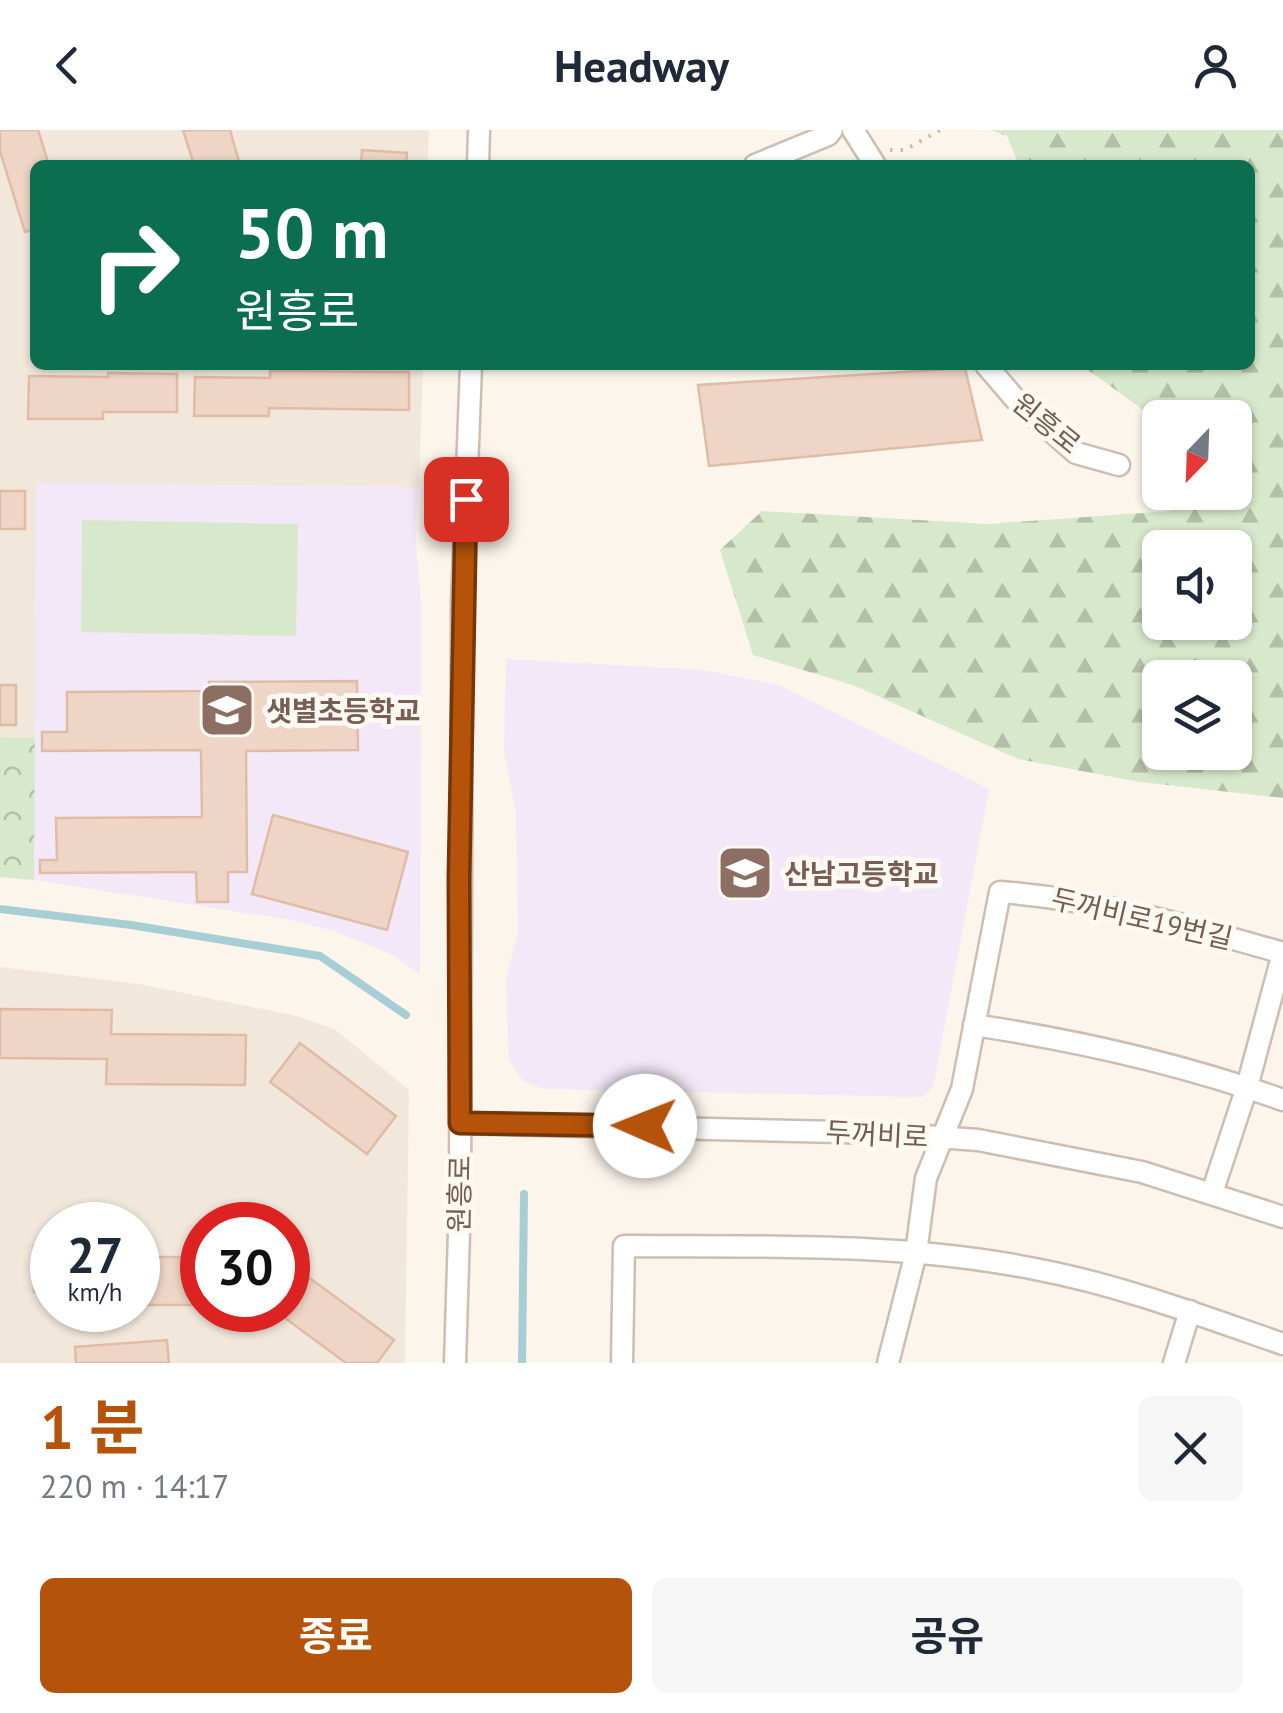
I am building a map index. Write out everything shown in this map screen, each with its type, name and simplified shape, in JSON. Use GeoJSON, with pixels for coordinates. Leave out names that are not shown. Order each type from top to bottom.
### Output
{"type":"FeatureCollection","features":[{"type":"Feature","properties":{"kind":"street"},"geometry":{"type":"LineString","coordinates":[[478,160],[479,130]]}},
{"type":"Feature","properties":{"kind":"street"},"geometry":{"type":"LineString","coordinates":[[767,160],[832,130]]}},
{"type":"Feature","properties":{"kind":"street"},"geometry":{"type":"LineString","coordinates":[[853,130],[871,158]]}},
{"type":"Feature","properties":{"kind":"street","name":"원흥로"},"geometry":{"type":"LineString","coordinates":[[455,1363],[462,604],[472,370]]}},
{"type":"Feature","properties":{"kind":"street","name":"원흥로"},"geometry":{"type":"LineString","coordinates":[[990,370],[1016,400],[1076,453],[1119,465]]}},
{"type":"Feature","properties":{"kind":"street","name":"두꺼비로19번길"},"geometry":{"type":"LineString","coordinates":[[974,1026],[1000,892],[1046,895],[1159,917],[1283,953],[1247,1087],[1212,1193]]}},
{"type":"Feature","properties":{"kind":"street"},"geometry":{"type":"LineString","coordinates":[[888,1363],[916,1252],[926,1178],[962,1088],[974,1026],[1149,1057],[1283,1100]]}},
{"type":"Feature","properties":{"kind":"street","name":"두꺼비로"},"geometry":{"type":"LineString","coordinates":[[460,1123],[941,1136],[1065,1155],[1142,1172],[1283,1218]]}},
{"type":"Feature","properties":{"kind":"street"},"geometry":{"type":"LineString","coordinates":[[622,1363],[624,1246],[916,1252],[1036,1269],[1121,1290],[1283,1344]]}},
{"type":"Feature","properties":{"kind":"street"},"geometry":{"type":"LineString","coordinates":[[1174,1363],[1190,1311]]}},
{"type":"Feature","properties":{"kind":"path"},"geometry":{"type":"LineString","coordinates":[[871,158],[906,150],[940,130]]}},
{"type":"Feature","properties":{"kind":"shaded area"},"geometry":{"type":"Polygon","coordinates":[[[0,130],[429,130],[428,160],[30,160],[30,370],[423,370],[419,487],[37,484],[35,738],[0,737],[0,130]]]}},
{"type":"Feature","properties":{"kind":"shaded area","name":"샛별초등학교"},"geometry":{"type":"Polygon","coordinates":[[[36,483],[419,487],[415,526],[421,606],[420,974],[392,955],[337,932],[291,920],[34,880],[36,483]]]}},
{"type":"Feature","properties":{"kind":"shaded area","name":"산남고등학교"},"geometry":{"type":"Polygon","coordinates":[[[506,659],[704,670],[779,685],[989,789],[933,1087],[923,1097],[545,1089],[524,1082],[509,1060],[506,978],[518,932],[516,813],[504,751],[506,659]]]}},
{"type":"Feature","properties":{"kind":"shaded area"},"geometry":{"type":"Polygon","coordinates":[[[0,967],[139,984],[297,1016],[336,1030],[409,1090],[405,1363],[0,1363],[0,967]]]}},
{"type":"Feature","properties":{"kind":"green space"},"geometry":{"type":"Polygon","coordinates":[[[990,130],[1283,130],[1283,798],[1140,782],[1018,759],[853,685],[753,655],[720,550],[762,511],[988,524],[1171,510],[1252,510],[1252,400],[1142,400],[1142,409],[1088,370],[1255,370],[1255,160],[1017,160],[1007,136],[990,130]]]}},
{"type":"Feature","properties":{"kind":"green space"},"geometry":{"type":"Polygon","coordinates":[[[82,520],[298,524],[296,636],[81,632],[82,520]]]}},
{"type":"Feature","properties":{"kind":"green space"},"geometry":{"type":"Polygon","coordinates":[[[0,737],[35,738],[34,880],[0,877],[0,737]]]}},
{"type":"Feature","properties":{"kind":"building"},"geometry":{"type":"Polygon","coordinates":[[[0,130],[38,130],[47,160],[30,160],[30,230],[25,232],[0,151],[0,130]]]}},
{"type":"Feature","properties":{"kind":"building"},"geometry":{"type":"Polygon","coordinates":[[[183,130],[230,130],[239,160],[192,160],[183,130]]]}},
{"type":"Feature","properties":{"kind":"building"},"geometry":{"type":"Polygon","coordinates":[[[362,150],[407,153],[406,160],[361,160],[362,150]]]}},
{"type":"Feature","properties":{"kind":"building"},"geometry":{"type":"Polygon","coordinates":[[[965,370],[982,440],[709,466],[698,385],[965,370]]]}},
{"type":"Feature","properties":{"kind":"building"},"geometry":{"type":"Polygon","coordinates":[[[270,371],[409,372],[409,410],[269,408],[269,416],[194,416],[195,377],[270,378],[270,371]]]}},
{"type":"Feature","properties":{"kind":"building"},"geometry":{"type":"Polygon","coordinates":[[[108,373],[177,374],[177,412],[103,412],[103,419],[28,419],[29,376],[108,377],[108,373]]]}},
{"type":"Feature","properties":{"kind":"building"},"geometry":{"type":"Polygon","coordinates":[[[0,491],[25,491],[25,529],[0,529],[0,491]]]}},
{"type":"Feature","properties":{"kind":"building"},"geometry":{"type":"Polygon","coordinates":[[[357,681],[358,750],[246,751],[247,872],[228,872],[228,902],[197,902],[196,872],[40,873],[40,860],[57,860],[56,818],[202,817],[201,750],[42,751],[42,732],[67,732],[67,692],[210,691],[209,682],[357,681]]]}},
{"type":"Feature","properties":{"kind":"building"},"geometry":{"type":"Polygon","coordinates":[[[0,685],[16,685],[16,725],[0,725],[0,685]]]}},
{"type":"Feature","properties":{"kind":"building"},"geometry":{"type":"Polygon","coordinates":[[[273,815],[408,852],[387,930],[252,894],[273,815]]]}},
{"type":"Feature","properties":{"kind":"building"},"geometry":{"type":"Polygon","coordinates":[[[0,1009],[112,1010],[111,1034],[246,1035],[245,1085],[106,1084],[107,1059],[0,1058],[0,1009]]]}},
{"type":"Feature","properties":{"kind":"building"},"geometry":{"type":"Polygon","coordinates":[[[300,1043],[396,1116],[367,1154],[270,1082],[300,1043]]]}},
{"type":"Feature","properties":{"kind":"building"},"geometry":{"type":"Polygon","coordinates":[[[160,1257],[180,1257],[180,1305],[160,1305],[160,1257]]]}},
{"type":"Feature","properties":{"kind":"building"},"geometry":{"type":"Polygon","coordinates":[[[310,1278],[394,1340],[377,1363],[346,1363],[304,1332],[310,1332],[310,1278]]]}},
{"type":"Feature","properties":{"kind":"building"},"geometry":{"type":"Polygon","coordinates":[[[167,1340],[169,1363],[76,1363],[75,1347],[167,1340]]]}},
{"type":"Feature","properties":{"kind":"waterway"},"geometry":{"type":"LineString","coordinates":[[0,909],[131,925],[320,956],[406,1015]]}},
{"type":"Feature","properties":{"kind":"waterway"},"geometry":{"type":"LineString","coordinates":[[522,1363],[524,1194]]}},
{"type":"Feature","properties":{"kind":"place","name":"샛별초등학교"},"geometry":{"type":"Point","coordinates":[227,710]}},
{"type":"Feature","properties":{"kind":"place","name":"산남고등학교"},"geometry":{"type":"Point","coordinates":[745,873]}},
{"type":"Feature","properties":{"kind":"route"},"geometry":{"type":"LineString","coordinates":[[466,499],[459,878],[460,1123],[645,1126]]}}]}
